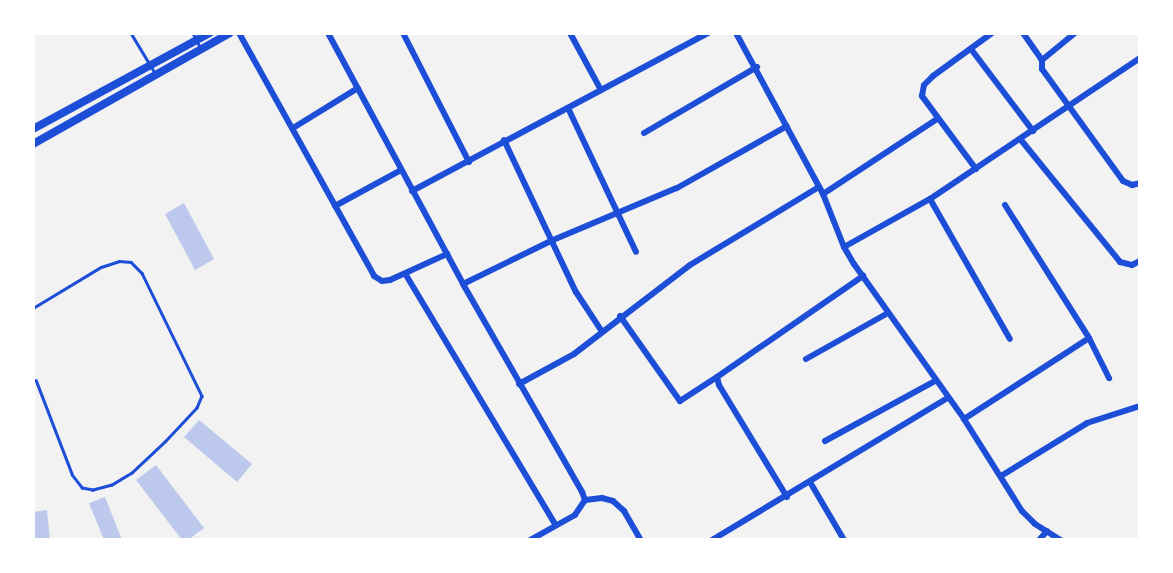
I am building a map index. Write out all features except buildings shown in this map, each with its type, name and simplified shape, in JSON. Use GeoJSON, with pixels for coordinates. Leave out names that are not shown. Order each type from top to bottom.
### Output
{"type":"FeatureCollection","features":[{"type":"Feature","properties":{"kind":"street"},"geometry":{"type":"LineString","coordinates":[[33,129],[151,66],[194,37],[209,33]]}},
{"type":"Feature","properties":{"kind":"street"},"geometry":{"type":"LineString","coordinates":[[33,144],[230,33]]}},
{"type":"Feature","properties":{"kind":"street"},"geometry":{"type":"LineString","coordinates":[[239,33],[374,276],[382,281],[406,275],[447,254]]}},
{"type":"Feature","properties":{"kind":"street"},"geometry":{"type":"LineString","coordinates":[[328,33],[463,284],[585,500]]}},
{"type":"Feature","properties":{"kind":"street"},"geometry":{"type":"LineString","coordinates":[[403,33],[469,162]]}},
{"type":"Feature","properties":{"kind":"street"},"geometry":{"type":"LineString","coordinates":[[570,33],[601,90]]}},
{"type":"Feature","properties":{"kind":"street"},"geometry":{"type":"LineString","coordinates":[[412,191],[708,33]]}},
{"type":"Feature","properties":{"kind":"street"},"geometry":{"type":"LineString","coordinates":[[736,33],[757,67],[821,190],[844,247],[964,419],[1023,511],[1035,524],[1061,540]]}},
{"type":"Feature","properties":{"kind":"street"},"geometry":{"type":"LineString","coordinates":[[976,169],[922,96],[924,85],[992,33]]}},
{"type":"Feature","properties":{"kind":"street"},"geometry":{"type":"LineString","coordinates":[[1023,33],[1042,60],[1042,69],[1047,78],[1123,181],[1140,183]]}},
{"type":"Feature","properties":{"kind":"street"},"geometry":{"type":"LineString","coordinates":[[1042,60],[1075,33]]}},
{"type":"Feature","properties":{"kind":"street"},"geometry":{"type":"LineString","coordinates":[[971,48],[1033,131]]}},
{"type":"Feature","properties":{"kind":"street"},"geometry":{"type":"LineString","coordinates":[[844,247],[930,200],[1021,140],[1068,104],[1140,58]]}},
{"type":"Feature","properties":{"kind":"street"},"geometry":{"type":"LineString","coordinates":[[644,133],[757,67]]}},
{"type":"Feature","properties":{"kind":"street"},"geometry":{"type":"LineString","coordinates":[[293,128],[358,88]]}},
{"type":"Feature","properties":{"kind":"street"},"geometry":{"type":"LineString","coordinates":[[568,108],[636,252]]}},
{"type":"Feature","properties":{"kind":"street"},"geometry":{"type":"LineString","coordinates":[[519,384],[574,354],[601,330],[690,265],[937,119]]}},
{"type":"Feature","properties":{"kind":"street"},"geometry":{"type":"LineString","coordinates":[[463,284],[553,240],[677,188],[787,125]]}},
{"type":"Feature","properties":{"kind":"street"},"geometry":{"type":"LineString","coordinates":[[504,140],[580,299],[601,330]]}},
{"type":"Feature","properties":{"kind":"street"},"geometry":{"type":"LineString","coordinates":[[1021,140],[1120,262],[1132,265],[1140,261]]}},
{"type":"Feature","properties":{"kind":"street"},"geometry":{"type":"LineString","coordinates":[[335,206],[401,170]]}},
{"type":"Feature","properties":{"kind":"street"},"geometry":{"type":"LineString","coordinates":[[930,200],[1010,339]]}},
{"type":"Feature","properties":{"kind":"street"},"geometry":{"type":"LineString","coordinates":[[1005,205],[1089,338],[1109,378]]}},
{"type":"Feature","properties":{"kind":"street"},"geometry":{"type":"LineString","coordinates":[[406,275],[555,524]]}},
{"type":"Feature","properties":{"kind":"street"},"geometry":{"type":"LineString","coordinates":[[620,316],[680,401],[863,276]]}},
{"type":"Feature","properties":{"kind":"street"},"geometry":{"type":"LineString","coordinates":[[806,359],[888,313]]}},
{"type":"Feature","properties":{"kind":"street"},"geometry":{"type":"LineString","coordinates":[[964,419],[1089,338]]}},
{"type":"Feature","properties":{"kind":"street"},"geometry":{"type":"LineString","coordinates":[[717,377],[719,385],[788,496]]}},
{"type":"Feature","properties":{"kind":"street"},"geometry":{"type":"LineString","coordinates":[[825,441],[935,381]]}},
{"type":"Feature","properties":{"kind":"street"},"geometry":{"type":"LineString","coordinates":[[712,540],[947,398]]}},
{"type":"Feature","properties":{"kind":"street"},"geometry":{"type":"LineString","coordinates":[[1001,476],[1087,423],[1140,406]]}},
{"type":"Feature","properties":{"kind":"street"},"geometry":{"type":"LineString","coordinates":[[810,482],[844,540]]}},
{"type":"Feature","properties":{"kind":"street"},"geometry":{"type":"LineString","coordinates":[[530,540],[575,515],[585,500],[602,498],[613,501],[624,511],[641,540]]}},
{"type":"Feature","properties":{"kind":"street"},"geometry":{"type":"LineString","coordinates":[[727,531],[731,540]]}},
{"type":"Feature","properties":{"kind":"street"},"geometry":{"type":"LineString","coordinates":[[1038,540],[1047,531]]}},
{"type":"Feature","properties":{"kind":"lane"},"geometry":{"type":"LineString","coordinates":[[131,33],[156,76]]}},
{"type":"Feature","properties":{"kind":"lane"},"geometry":{"type":"LineString","coordinates":[[194,37],[201,50]]}},
{"type":"Feature","properties":{"kind":"lane"},"geometry":{"type":"LineString","coordinates":[[33,308],[102,267],[119,261],[131,262],[142,273],[202,396],[197,408],[132,473],[111,485],[93,489],[82,488],[72,475],[36,382]]}}]}
